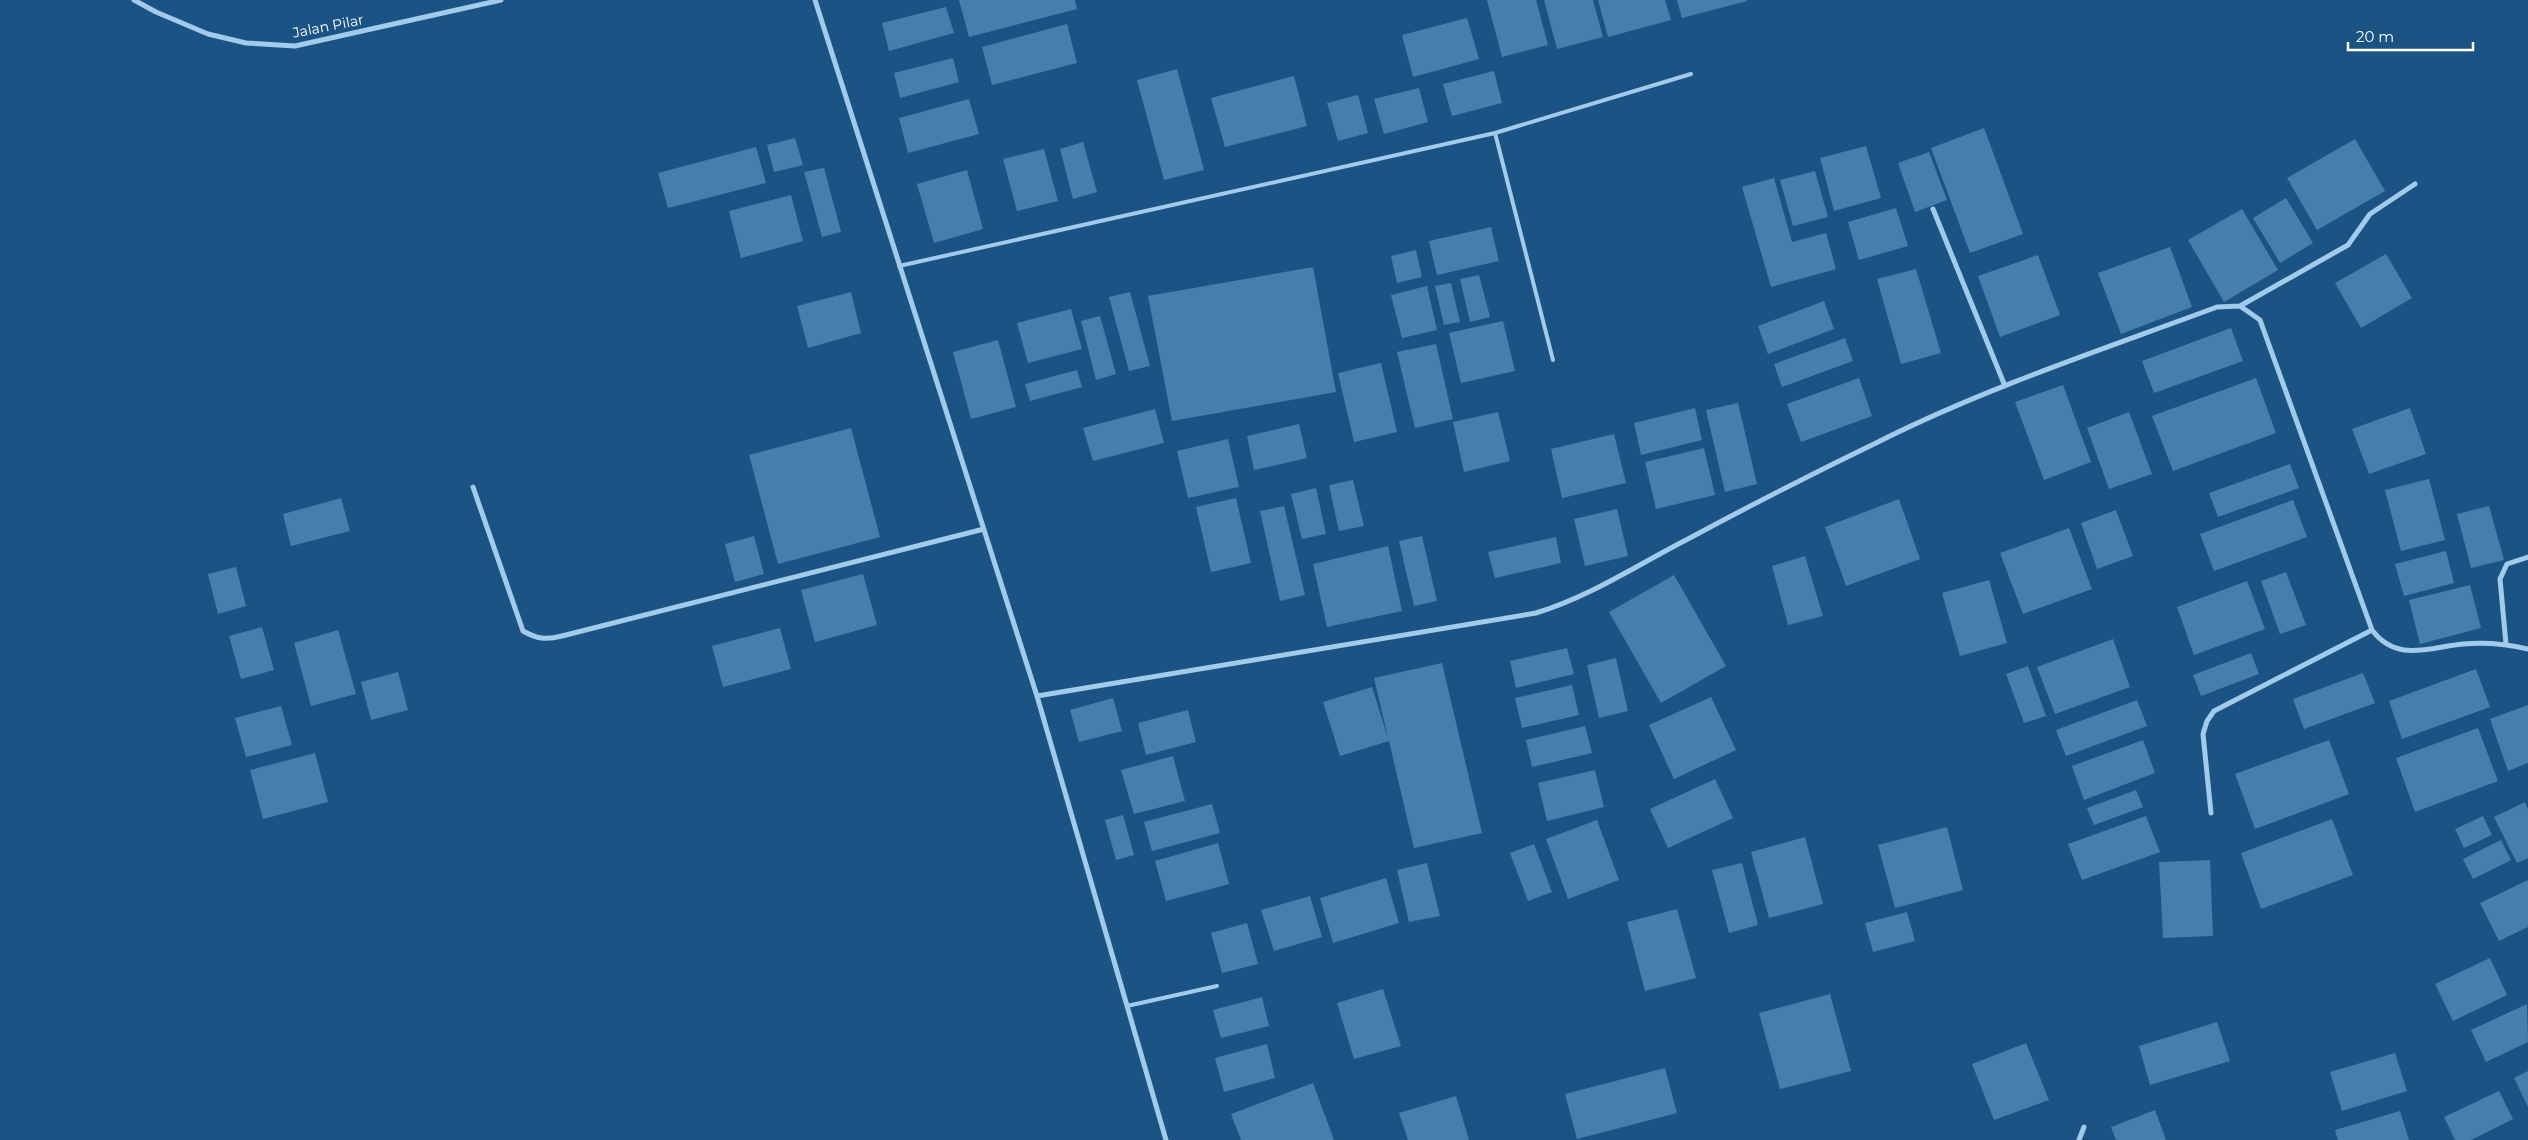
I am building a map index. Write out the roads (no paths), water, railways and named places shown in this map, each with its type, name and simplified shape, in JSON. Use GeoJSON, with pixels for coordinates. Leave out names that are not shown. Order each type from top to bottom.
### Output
{"type":"FeatureCollection","features":[{"type":"Feature","properties":{"kind":"street","name":"Jalan Pilar"},"geometry":{"type":"LineString","coordinates":[[134,0],[156,12],[208,34],[246,43],[295,46],[501,0]]}},
{"type":"Feature","properties":{"kind":"street"},"geometry":{"type":"LineString","coordinates":[[815,0],[1036,696],[1166,1140]]}},
{"type":"Feature","properties":{"kind":"street"},"geometry":{"type":"LineString","coordinates":[[1036,696],[1536,614],[1566,604],[1600,588],[1686,540],[1881,440],[2006,386],[2217,307],[2240,306],[2348,245],[2370,214],[2415,184]]}},
{"type":"Feature","properties":{"kind":"street"},"geometry":{"type":"LineString","coordinates":[[1933,209],[2006,386]]}},
{"type":"Feature","properties":{"kind":"street"},"geometry":{"type":"LineString","coordinates":[[2240,306],[2260,320],[2372,630],[2383,643],[2407,652],[2465,644],[2506,644],[2528,649]]}},
{"type":"Feature","properties":{"kind":"street"},"geometry":{"type":"LineString","coordinates":[[473,487],[524,631],[535,638],[549,639],[562,636],[984,529]]}},
{"type":"Feature","properties":{"kind":"street"},"geometry":{"type":"LineString","coordinates":[[2506,644],[2500,579],[2508,564],[2528,557]]}},
{"type":"Feature","properties":{"kind":"street"},"geometry":{"type":"LineString","coordinates":[[2211,813],[2203,734],[2214,711],[2372,630]]}},
{"type":"Feature","properties":{"kind":"street"},"geometry":{"type":"LineString","coordinates":[[2079,1140],[2084,1127]]}},
{"type":"Feature","properties":{"kind":"lane"},"geometry":{"type":"LineString","coordinates":[[899,266],[1495,133],[1691,74]]}},
{"type":"Feature","properties":{"kind":"lane"},"geometry":{"type":"LineString","coordinates":[[1495,133],[1553,360]]}},
{"type":"Feature","properties":{"kind":"lane"},"geometry":{"type":"LineString","coordinates":[[1127,1006],[1217,986]]}}]}
